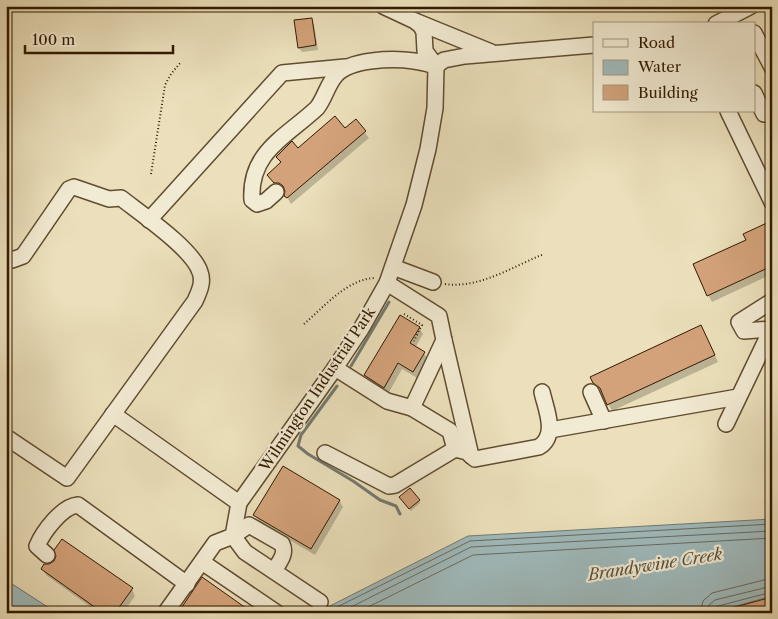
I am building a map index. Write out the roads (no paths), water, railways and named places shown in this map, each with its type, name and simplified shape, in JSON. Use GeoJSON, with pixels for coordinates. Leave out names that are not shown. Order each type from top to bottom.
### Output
{"type":"FeatureCollection","features":[{"type":"Feature","properties":{"kind":"street"},"geometry":{"type":"LineString","coordinates":[[383,6],[495,54]]}},
{"type":"Feature","properties":{"kind":"street"},"geometry":{"type":"LineString","coordinates":[[722,22],[748,13]]}},
{"type":"Feature","properties":{"kind":"street"},"geometry":{"type":"LineString","coordinates":[[415,21],[424,32],[425,51],[436,66]]}},
{"type":"Feature","properties":{"kind":"street"},"geometry":{"type":"LineString","coordinates":[[756,37],[772,67]]}},
{"type":"Feature","properties":{"kind":"street"},"geometry":{"type":"LineString","coordinates":[[436,66],[444,60],[593,45]]}},
{"type":"Feature","properties":{"kind":"street"},"geometry":{"type":"LineString","coordinates":[[149,220],[282,73],[346,67],[368,61],[413,60],[436,66]]}},
{"type":"Feature","properties":{"kind":"street","name":"Wilmington Industrial Park"},"geometry":{"type":"LineString","coordinates":[[233,536],[239,503],[361,329],[389,276],[414,205],[433,127],[436,66]]}},
{"type":"Feature","properties":{"kind":"street"},"geometry":{"type":"LineString","coordinates":[[276,192],[261,204],[257,204],[252,200],[253,182],[262,157],[317,108],[331,82],[346,67]]}},
{"type":"Feature","properties":{"kind":"street"},"geometry":{"type":"LineString","coordinates":[[756,97],[764,114],[772,110]]}},
{"type":"Feature","properties":{"kind":"street"},"geometry":{"type":"LineString","coordinates":[[728,112],[772,202]]}},
{"type":"Feature","properties":{"kind":"street"},"geometry":{"type":"LineString","coordinates":[[6,258],[12,260],[22,256],[70,189],[74,187],[109,198],[121,198],[181,246],[196,263],[201,272],[200,289],[195,301],[66,478],[6,436]]}},
{"type":"Feature","properties":{"kind":"street"},"geometry":{"type":"LineString","coordinates":[[389,276],[433,282]]}},
{"type":"Feature","properties":{"kind":"street"},"geometry":{"type":"LineString","coordinates":[[389,276],[439,316],[471,456]]}},
{"type":"Feature","properties":{"kind":"street"},"geometry":{"type":"LineString","coordinates":[[772,300],[739,322],[744,331],[772,328]]}},
{"type":"Feature","properties":{"kind":"street"},"geometry":{"type":"LineString","coordinates":[[726,424],[772,328]]}},
{"type":"Feature","properties":{"kind":"street"},"geometry":{"type":"LineString","coordinates":[[412,408],[444,340]]}},
{"type":"Feature","properties":{"kind":"street"},"geometry":{"type":"LineString","coordinates":[[335,368],[387,401],[412,408],[450,431],[455,448]]}},
{"type":"Feature","properties":{"kind":"street"},"geometry":{"type":"LineString","coordinates":[[455,448],[467,452],[476,459],[539,447],[547,440],[550,430],[542,392]]}},
{"type":"Feature","properties":{"kind":"street"},"geometry":{"type":"LineString","coordinates":[[591,392],[604,421]]}},
{"type":"Feature","properties":{"kind":"street"},"geometry":{"type":"LineString","coordinates":[[550,430],[738,396]]}},
{"type":"Feature","properties":{"kind":"street"},"geometry":{"type":"LineString","coordinates":[[113,414],[239,503]]}},
{"type":"Feature","properties":{"kind":"street"},"geometry":{"type":"LineString","coordinates":[[325,453],[389,486],[395,485],[455,448]]}},
{"type":"Feature","properties":{"kind":"street"},"geometry":{"type":"LineString","coordinates":[[47,555],[37,546],[40,539],[61,513],[72,506],[78,505],[187,584]]}},
{"type":"Feature","properties":{"kind":"street"},"geometry":{"type":"LineString","coordinates":[[168,613],[215,543],[233,536],[249,525],[282,544],[284,549],[283,555],[274,571]]}},
{"type":"Feature","properties":{"kind":"street"},"geometry":{"type":"LineString","coordinates":[[233,536],[245,552],[320,602]]}},
{"type":"Feature","properties":{"kind":"street"},"geometry":{"type":"LineString","coordinates":[[202,562],[277,613]]}},
{"type":"Feature","properties":{"kind":"water","name":"Brandywine Creek"},"geometry":{"type":"Polygon","coordinates":[[[772,519],[772,596],[711,613],[316,613],[468,536],[772,519]]]}},
{"type":"Feature","properties":{"kind":"water"},"geometry":{"type":"Polygon","coordinates":[[[6,580],[57,613],[6,613],[6,580]]]}},
{"type":"Feature","properties":{"kind":"waterway"},"geometry":{"type":"LineString","coordinates":[[351,366],[389,302]]}},
{"type":"Feature","properties":{"kind":"waterway"},"geometry":{"type":"LineString","coordinates":[[337,386],[301,435],[298,446],[380,500],[396,506],[400,514]]}}]}
